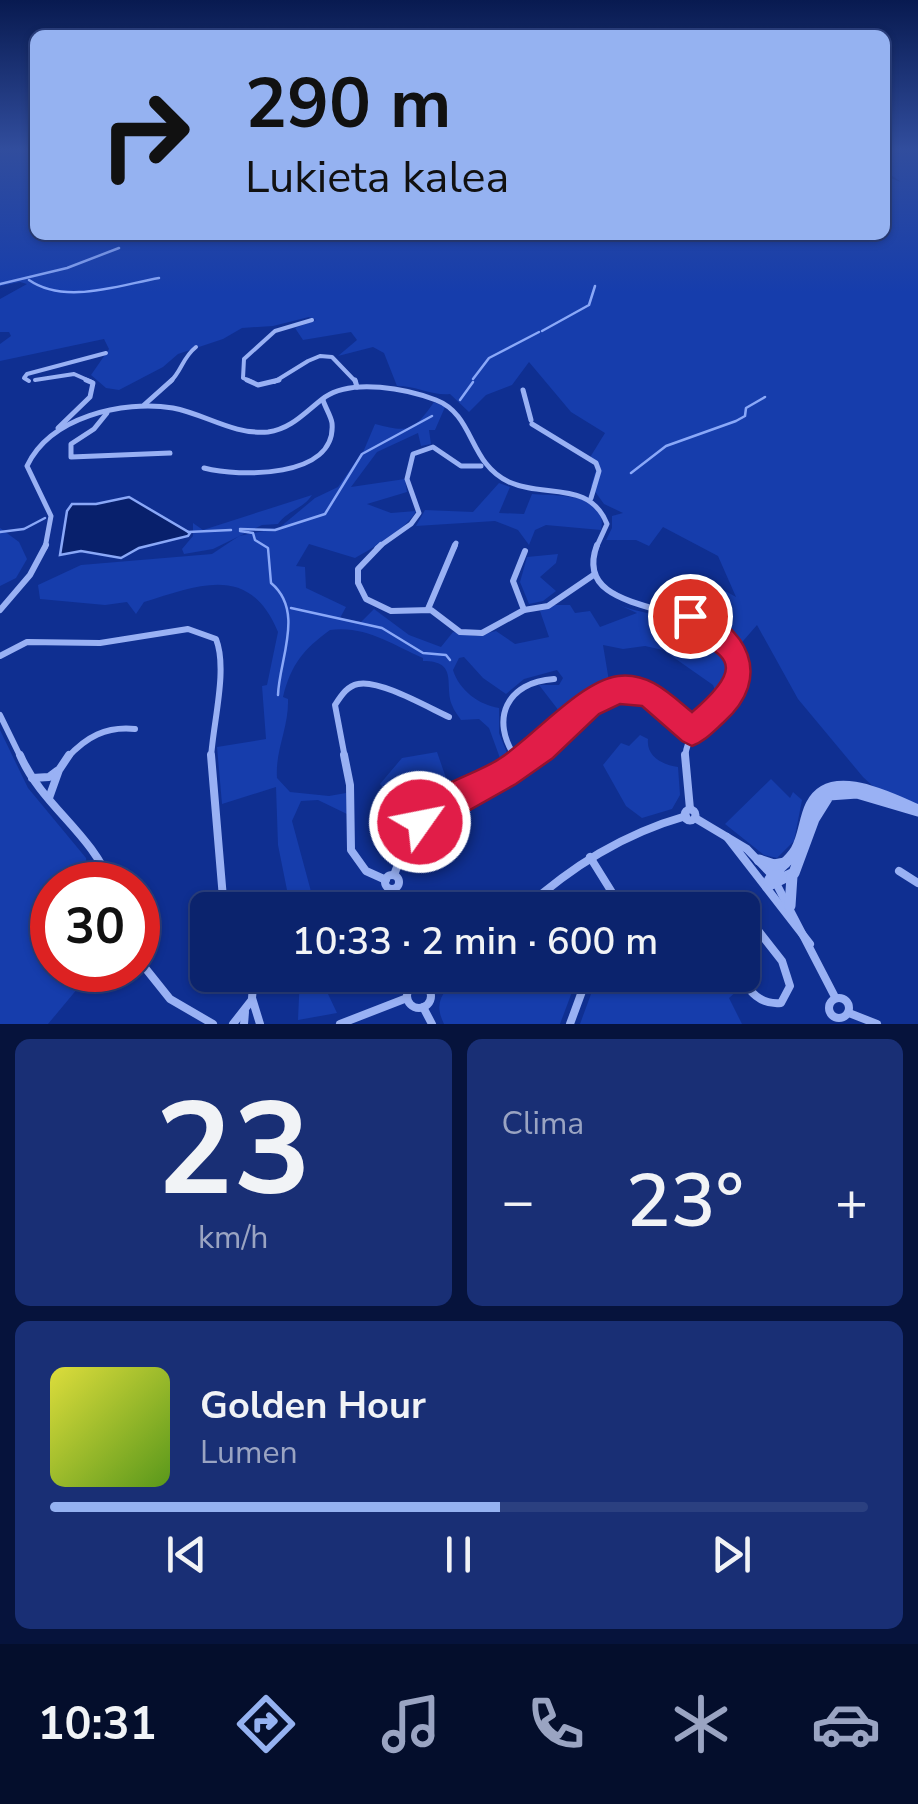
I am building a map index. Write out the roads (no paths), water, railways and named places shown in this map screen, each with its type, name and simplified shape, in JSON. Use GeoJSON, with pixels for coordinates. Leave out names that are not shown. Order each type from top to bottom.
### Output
{"type":"FeatureCollection","features":[{"type":"Feature","properties":{"kind":"street"},"geometry":{"type":"LineString","coordinates":[[312,320],[270,335],[244,359],[243,378],[254,385],[272,385],[286,379],[311,357],[324,355],[337,358],[356,380],[372,389]]}},
{"type":"Feature","properties":{"kind":"street"},"geometry":{"type":"LineString","coordinates":[[170,453],[72,458],[70,446],[109,412],[153,402],[180,373],[184,356],[196,347]]}},
{"type":"Feature","properties":{"kind":"street"},"geometry":{"type":"LineString","coordinates":[[0,610],[28,576],[47,538],[50,511],[28,466],[35,448],[67,422],[94,388],[90,380],[67,374],[32,381],[24,378],[106,353]]}},
{"type":"Feature","properties":{"kind":"street"},"geometry":{"type":"LineString","coordinates":[[356,380],[357,387]]}},
{"type":"Feature","properties":{"kind":"street"},"geometry":{"type":"LineString","coordinates":[[153,402],[260,432],[287,427],[336,391],[357,387],[424,396],[449,405],[464,422],[481,466]]}},
{"type":"Feature","properties":{"kind":"street"},"geometry":{"type":"LineString","coordinates":[[523,390],[532,422],[545,435],[592,459],[599,471],[592,484],[591,498]]}},
{"type":"Feature","properties":{"kind":"street"},"geometry":{"type":"LineString","coordinates":[[204,468],[228,475],[253,476],[300,465],[318,454],[329,440],[333,426],[330,412],[320,403]]}},
{"type":"Feature","properties":{"kind":"street"},"geometry":{"type":"LineString","coordinates":[[67,422],[100,419]]}},
{"type":"Feature","properties":{"kind":"street"},"geometry":{"type":"LineString","coordinates":[[595,574],[548,606],[524,610],[489,632],[475,634],[454,628],[427,610],[398,612],[372,603],[360,588],[360,565],[378,544],[407,529],[417,517],[419,504],[410,489],[407,470],[417,450],[441,448],[461,466],[481,466],[526,488],[591,498],[602,509],[607,524],[594,551],[595,574],[601,586]]}},
{"type":"Feature","properties":{"kind":"street"},"geometry":{"type":"LineString","coordinates":[[577,493],[592,484]]}},
{"type":"Feature","properties":{"kind":"street"},"geometry":{"type":"LineString","coordinates":[[427,610],[456,544]]}},
{"type":"Feature","properties":{"kind":"street"},"geometry":{"type":"LineString","coordinates":[[524,610],[514,578],[525,551]]}},
{"type":"Feature","properties":{"kind":"street"},"geometry":{"type":"LineString","coordinates":[[584,584],[601,586],[634,606],[664,609],[700,620],[730,646],[739,672],[736,688],[726,703],[694,728],[685,774],[690,815]]}},
{"type":"Feature","properties":{"kind":"street"},"geometry":{"type":"LineString","coordinates":[[434,600],[438,615]]}},
{"type":"Feature","properties":{"kind":"street"},"geometry":{"type":"LineString","coordinates":[[0,656],[28,642],[100,644],[188,629],[216,639],[224,658],[213,716],[211,764],[222,892]]}},
{"type":"Feature","properties":{"kind":"street"},"geometry":{"type":"LineString","coordinates":[[519,763],[504,738],[505,704],[514,691],[528,682],[554,678]]}},
{"type":"Feature","properties":{"kind":"street"},"geometry":{"type":"LineString","coordinates":[[390,878],[366,871],[351,850],[350,785],[335,705],[351,686],[369,683],[450,716]]}},
{"type":"Feature","properties":{"kind":"street"},"geometry":{"type":"LineString","coordinates":[[394,892],[387,887],[404,846],[431,812],[543,747],[589,704],[618,690],[648,693],[694,728]]}},
{"type":"Feature","properties":{"kind":"street"},"geometry":{"type":"LineString","coordinates":[[0,715],[11,730],[32,778],[49,801],[90,840],[101,862]]}},
{"type":"Feature","properties":{"kind":"street"},"geometry":{"type":"LineString","coordinates":[[40,789],[82,743],[105,728],[135,728]]}},
{"type":"Feature","properties":{"kind":"street"},"geometry":{"type":"LineString","coordinates":[[32,778],[50,779]]}},
{"type":"Feature","properties":{"kind":"street"},"geometry":{"type":"LineString","coordinates":[[49,801],[50,779]]}},
{"type":"Feature","properties":{"kind":"street"},"geometry":{"type":"LineString","coordinates":[[772,882],[798,852],[809,806],[824,790],[853,786],[918,810]]}},
{"type":"Feature","properties":{"kind":"street"},"geometry":{"type":"LineString","coordinates":[[790,906],[792,876],[804,858],[814,815],[829,795],[857,793],[918,810]]}},
{"type":"Feature","properties":{"kind":"street"},"geometry":{"type":"LineString","coordinates":[[546,892],[590,856],[656,824],[690,815],[759,860],[774,865],[790,861]]}},
{"type":"Feature","properties":{"kind":"street"},"geometry":{"type":"LineString","coordinates":[[727,837],[790,906],[835,997],[845,1002],[849,1012],[877,1024]]}},
{"type":"Feature","properties":{"kind":"street"},"geometry":{"type":"LineString","coordinates":[[590,856],[612,892]]}},
{"type":"Feature","properties":{"kind":"street"},"geometry":{"type":"LineString","coordinates":[[759,860],[810,944]]}},
{"type":"Feature","properties":{"kind":"street"},"geometry":{"type":"LineString","coordinates":[[899,870],[918,883]]}},
{"type":"Feature","properties":{"kind":"street"},"geometry":{"type":"LineString","coordinates":[[772,882],[792,876]]}},
{"type":"Feature","properties":{"kind":"street"},"geometry":{"type":"LineString","coordinates":[[751,992],[773,1004],[781,1002],[790,986],[782,961],[760,933]]}},
{"type":"Feature","properties":{"kind":"street"},"geometry":{"type":"LineString","coordinates":[[160,989],[190,1016],[213,1024]]}},
{"type":"Feature","properties":{"kind":"street"},"geometry":{"type":"LineString","coordinates":[[246,1024],[253,992]]}},
{"type":"Feature","properties":{"kind":"street"},"geometry":{"type":"LineString","coordinates":[[409,992],[414,1008],[424,1008]]}},
{"type":"Feature","properties":{"kind":"street"},"geometry":{"type":"LineString","coordinates":[[424,1008],[428,992]]}},
{"type":"Feature","properties":{"kind":"street"},"geometry":{"type":"LineString","coordinates":[[570,1024],[582,992]]}},
{"type":"Feature","properties":{"kind":"street"},"geometry":{"type":"LineString","coordinates":[[340,1024],[408,997]]}},
{"type":"Feature","properties":{"kind":"street"},"geometry":{"type":"LineString","coordinates":[[835,997],[830,1004],[836,1021],[845,1019],[849,1012]]}},
{"type":"Feature","properties":{"kind":"street"},"geometry":{"type":"LineString","coordinates":[[424,1008],[432,1024]]}},
{"type":"Feature","properties":{"kind":"street"},"geometry":{"type":"LineString","coordinates":[[233,1024],[250,1010]]}},
{"type":"Feature","properties":{"kind":"street"},"geometry":{"type":"LineString","coordinates":[[250,1010],[260,1024]]}},
{"type":"Feature","properties":{"kind":"waterway"},"geometry":{"type":"LineString","coordinates":[[0,284],[67,268],[119,248]]}},
{"type":"Feature","properties":{"kind":"waterway"},"geometry":{"type":"LineString","coordinates":[[29,280],[43,287],[75,292],[159,278]]}},
{"type":"Feature","properties":{"kind":"waterway"},"geometry":{"type":"LineString","coordinates":[[542,331],[589,305],[595,286]]}},
{"type":"Feature","properties":{"kind":"waterway"},"geometry":{"type":"LineString","coordinates":[[473,379],[489,358],[539,332]]}},
{"type":"Feature","properties":{"kind":"waterway"},"geometry":{"type":"LineString","coordinates":[[460,400],[473,382]]}},
{"type":"Feature","properties":{"kind":"waterway"},"geometry":{"type":"LineString","coordinates":[[631,473],[666,446],[745,416],[746,408],[765,397]]}},
{"type":"Feature","properties":{"kind":"waterway"},"geometry":{"type":"LineString","coordinates":[[240,529],[275,530],[325,514],[362,454],[432,416]]}},
{"type":"Feature","properties":{"kind":"waterway"},"geometry":{"type":"LineString","coordinates":[[0,532],[24,529],[45,518]]}},
{"type":"Feature","properties":{"kind":"waterway"},"geometry":{"type":"LineString","coordinates":[[188,532],[231,530]]}},
{"type":"Feature","properties":{"kind":"waterway"},"geometry":{"type":"LineString","coordinates":[[240,531],[253,533],[255,540],[268,548],[271,583],[287,607],[288,636],[278,695]]}},
{"type":"Feature","properties":{"kind":"waterway"},"geometry":{"type":"LineString","coordinates":[[291,608],[382,628],[423,653],[446,655],[450,660]]}}]}
